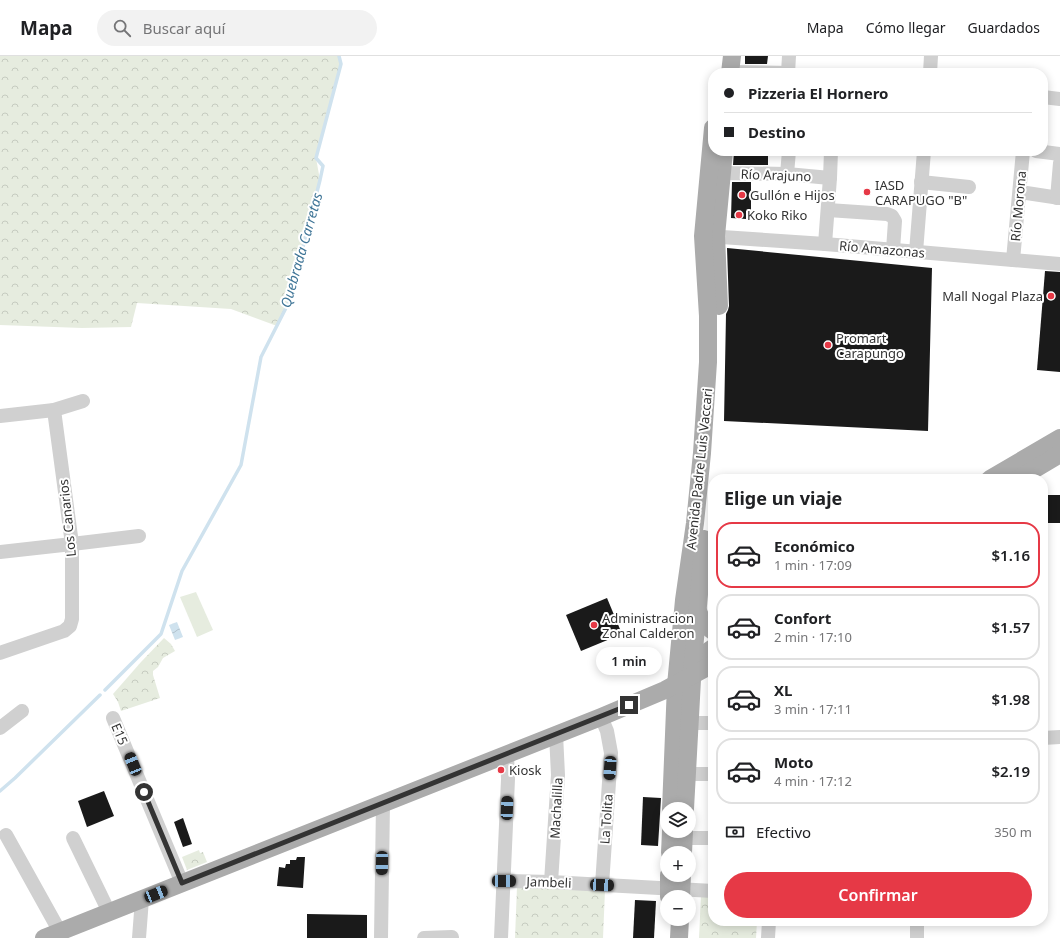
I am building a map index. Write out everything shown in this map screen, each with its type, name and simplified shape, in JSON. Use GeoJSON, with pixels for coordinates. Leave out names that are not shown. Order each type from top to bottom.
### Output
{"type":"FeatureCollection","features":[{"type":"Feature","properties":{"kind":"main road"},"geometry":{"type":"LineString","coordinates":[[720,56],[727,68]]}},
{"type":"Feature","properties":{"kind":"main road","name":"Avenida Padre Luis Vaccari"},"geometry":{"type":"LineString","coordinates":[[684,802],[680,774],[684,674],[684,600],[695,523],[702,453],[708,362],[712,156]]}},
{"type":"Feature","properties":{"kind":"main road","name":"Avenida Padre Luis Vaccari"},"geometry":{"type":"LineString","coordinates":[[711,474],[721,364],[720,315],[710,236],[722,173],[724,156]]}},
{"type":"Feature","properties":{"kind":"main road"},"geometry":{"type":"LineString","coordinates":[[999,474],[1060,438]]}},
{"type":"Feature","properties":{"kind":"main road"},"geometry":{"type":"LineString","coordinates":[[1026,474],[1060,454]]}},
{"type":"Feature","properties":{"kind":"main road","name":"Avenida Padre Luis Vaccari"},"geometry":{"type":"LineString","coordinates":[[673,802],[690,723],[684,674],[698,611],[708,505]]}},
{"type":"Feature","properties":{"kind":"main road"},"geometry":{"type":"LineString","coordinates":[[698,611],[701,619],[708,627]]}},
{"type":"Feature","properties":{"kind":"main road"},"geometry":{"type":"LineString","coordinates":[[52,935],[601,717],[656,693],[684,674],[708,652]]}},
{"type":"Feature","properties":{"kind":"main road"},"geometry":{"type":"LineString","coordinates":[[684,674],[708,666]]}},
{"type":"Feature","properties":{"kind":"main road"},"geometry":{"type":"LineString","coordinates":[[667,938],[668,926]]}},
{"type":"Feature","properties":{"kind":"main road"},"geometry":{"type":"LineString","coordinates":[[679,938],[680,926]]}},
{"type":"Feature","properties":{"kind":"street"},"geometry":{"type":"LineString","coordinates":[[788,68],[789,56]]}},
{"type":"Feature","properties":{"kind":"street"},"geometry":{"type":"LineString","coordinates":[[930,68],[931,56]]}},
{"type":"Feature","properties":{"kind":"street"},"geometry":{"type":"LineString","coordinates":[[1048,97],[1060,98]]}},
{"type":"Feature","properties":{"kind":"street"},"geometry":{"type":"LineString","coordinates":[[1048,152],[1060,154]]}},
{"type":"Feature","properties":{"kind":"street"},"geometry":{"type":"LineString","coordinates":[[787,174],[789,156]]}},
{"type":"Feature","properties":{"kind":"street"},"geometry":{"type":"LineString","coordinates":[[825,244],[831,156]]}},
{"type":"Feature","properties":{"kind":"street"},"geometry":{"type":"LineString","coordinates":[[916,252],[924,156]]}},
{"type":"Feature","properties":{"kind":"street","name":"Río Morona"},"geometry":{"type":"LineString","coordinates":[[1013,260],[1023,156]]}},
{"type":"Feature","properties":{"kind":"street"},"geometry":{"type":"LineString","coordinates":[[1020,192],[1058,198],[1060,163]]}},
{"type":"Feature","properties":{"kind":"street","name":"Río Arajuno"},"geometry":{"type":"LineString","coordinates":[[722,173],[787,174],[830,178]]}},
{"type":"Feature","properties":{"kind":"street"},"geometry":{"type":"LineString","coordinates":[[921,182],[969,187]]}},
{"type":"Feature","properties":{"kind":"street"},"geometry":{"type":"LineString","coordinates":[[828,210],[887,214],[892,216],[895,221],[893,250]]}},
{"type":"Feature","properties":{"kind":"street","name":"Río Amazonas"},"geometry":{"type":"LineString","coordinates":[[710,236],[1060,264]]}},
{"type":"Feature","properties":{"kind":"street"},"geometry":{"type":"LineString","coordinates":[[0,416],[54,410],[83,401]]}},
{"type":"Feature","properties":{"kind":"street","name":"Los Canarios"},"geometry":{"type":"LineString","coordinates":[[0,654],[64,631],[70,626],[72,619],[72,544],[54,410]]}},
{"type":"Feature","properties":{"kind":"street"},"geometry":{"type":"LineString","coordinates":[[0,552],[139,536]]}},
{"type":"Feature","properties":{"kind":"street"},"geometry":{"type":"LineString","coordinates":[[0,728],[22,711]]}},
{"type":"Feature","properties":{"kind":"street","name":"La Tolita"},"geometry":{"type":"LineString","coordinates":[[601,717],[607,731],[611,753],[602,885]]}},
{"type":"Feature","properties":{"kind":"street","name":"E15"},"geometry":{"type":"LineString","coordinates":[[113,718],[182,883]]}},
{"type":"Feature","properties":{"kind":"street"},"geometry":{"type":"LineString","coordinates":[[690,723],[708,723]]}},
{"type":"Feature","properties":{"kind":"street","name":"Machalilla"},"geometry":{"type":"LineString","coordinates":[[551,882],[558,775],[556,734]]}},
{"type":"Feature","properties":{"kind":"street"},"geometry":{"type":"LineString","coordinates":[[1048,738],[1060,737]]}},
{"type":"Feature","properties":{"kind":"street"},"geometry":{"type":"LineString","coordinates":[[501,938],[508,779],[507,754]]}},
{"type":"Feature","properties":{"kind":"street"},"geometry":{"type":"LineString","coordinates":[[680,774],[708,774]]}},
{"type":"Feature","properties":{"kind":"street"},"geometry":{"type":"LineString","coordinates":[[381,938],[383,803]]}},
{"type":"Feature","properties":{"kind":"street"},"geometry":{"type":"LineString","coordinates":[[6,835],[52,935]]}},
{"type":"Feature","properties":{"kind":"street"},"geometry":{"type":"LineString","coordinates":[[73,838],[109,912]]}},
{"type":"Feature","properties":{"kind":"street"},"geometry":{"type":"LineString","coordinates":[[696,838],[708,838]]}},
{"type":"Feature","properties":{"kind":"street","name":"Jambeli"},"geometry":{"type":"LineString","coordinates":[[504,881],[675,887],[708,890]]}},
{"type":"Feature","properties":{"kind":"street"},"geometry":{"type":"LineString","coordinates":[[139,938],[142,899]]}},
{"type":"Feature","properties":{"kind":"street"},"geometry":{"type":"LineString","coordinates":[[768,938],[769,926]]}},
{"type":"Feature","properties":{"kind":"street"},"geometry":{"type":"LineString","coordinates":[[916,938],[917,926]]}},
{"type":"Feature","properties":{"kind":"street"},"geometry":{"type":"LineString","coordinates":[[424,938],[452,937]]}},
{"type":"Feature","properties":{"kind":"green space"},"geometry":{"type":"Polygon","coordinates":[[[0,56],[339,56],[341,64],[316,158],[320,180],[289,302],[277,326],[231,309],[137,303],[131,327],[82,328],[0,325],[0,56]]]}},
{"type":"Feature","properties":{"kind":"green space"},"geometry":{"type":"Polygon","coordinates":[[[196,592],[213,630],[197,637],[180,597],[196,592]]]}},
{"type":"Feature","properties":{"kind":"green space"},"geometry":{"type":"Polygon","coordinates":[[[164,638],[171,644],[175,651],[163,658],[158,667],[153,671],[160,698],[121,711],[113,694],[164,638]]]}},
{"type":"Feature","properties":{"kind":"green space"},"geometry":{"type":"Polygon","coordinates":[[[199,850],[200,853],[203,852],[207,862],[187,870],[182,857],[199,850]]]}},
{"type":"Feature","properties":{"kind":"green space"},"geometry":{"type":"Polygon","coordinates":[[[517,887],[605,890],[603,938],[515,938],[517,887]]]}},
{"type":"Feature","properties":{"kind":"green space"},"geometry":{"type":"Polygon","coordinates":[[[701,895],[708,896],[708,926],[757,926],[756,938],[699,938],[701,895]]]}},
{"type":"Feature","properties":{"kind":"water"},"geometry":{"type":"Polygon","coordinates":[[[177,622],[183,637],[175,640],[169,625],[177,622]]]}},
{"type":"Feature","properties":{"kind":"building"},"geometry":{"type":"Polygon","coordinates":[[[745,56],[768,56],[767,64],[745,64],[745,56]]]}},
{"type":"Feature","properties":{"kind":"building"},"geometry":{"type":"Polygon","coordinates":[[[734,156],[768,156],[768,165],[733,165],[734,156]]]}},
{"type":"Feature","properties":{"kind":"building"},"geometry":{"type":"Polygon","coordinates":[[[732,182],[751,182],[751,211],[746,211],[746,219],[731,218],[732,182]]]}},
{"type":"Feature","properties":{"kind":"building","name":"Promart Carapungo"},"geometry":{"type":"Polygon","coordinates":[[[727,248],[932,268],[928,431],[724,421],[726,314],[729,306],[727,248]]]}},
{"type":"Feature","properties":{"kind":"building","name":"Mall Nogal Plaza"},"geometry":{"type":"Polygon","coordinates":[[[1045,271],[1060,272],[1060,372],[1037,370],[1045,271]]]}},
{"type":"Feature","properties":{"kind":"building"},"geometry":{"type":"Polygon","coordinates":[[[1048,495],[1060,495],[1060,523],[1048,523],[1048,495]]]}},
{"type":"Feature","properties":{"kind":"building","name":"Administracion Zonal Calderon"},"geometry":{"type":"Polygon","coordinates":[[[607,598],[622,634],[581,651],[566,615],[607,598]]]}},
{"type":"Feature","properties":{"kind":"building"},"geometry":{"type":"Polygon","coordinates":[[[104,791],[114,816],[87,827],[78,801],[104,791]]]}},
{"type":"Feature","properties":{"kind":"building"},"geometry":{"type":"Polygon","coordinates":[[[643,797],[661,798],[658,846],[641,845],[643,797]]]}},
{"type":"Feature","properties":{"kind":"building"},"geometry":{"type":"Polygon","coordinates":[[[183,818],[192,844],[183,847],[174,822],[183,818]]]}},
{"type":"Feature","properties":{"kind":"building"},"geometry":{"type":"Polygon","coordinates":[[[297,857],[305,857],[303,888],[277,886],[279,867],[285,868],[286,864],[290,864],[290,860],[296,860],[297,857]]]}},
{"type":"Feature","properties":{"kind":"building"},"geometry":{"type":"Polygon","coordinates":[[[635,900],[656,901],[654,938],[633,938],[635,900]]]}},
{"type":"Feature","properties":{"kind":"building"},"geometry":{"type":"Polygon","coordinates":[[[307,914],[367,915],[367,938],[307,938],[307,914]]]}},
{"type":"Feature","properties":{"kind":"waterway","name":"Quebrada Carretas"},"geometry":{"type":"LineString","coordinates":[[105,690],[161,634],[182,571],[241,465],[261,357],[289,302],[320,180],[323,166],[316,158],[341,64],[339,56]]}},
{"type":"Feature","properties":{"kind":"waterway","name":"Quebrada Carretas"},"geometry":{"type":"LineString","coordinates":[[0,791],[100,695]]}},
{"type":"Feature","properties":{"kind":"place","name":"IASD CARAPUGO \"B\""},"geometry":{"type":"Point","coordinates":[867,192]}},
{"type":"Feature","properties":{"kind":"place","name":"Gullón e Hijos"},"geometry":{"type":"Point","coordinates":[742,195]}},
{"type":"Feature","properties":{"kind":"place","name":"Koko Riko"},"geometry":{"type":"Point","coordinates":[739,215]}},
{"type":"Feature","properties":{"kind":"place","name":"Mall Nogal Plaza"},"geometry":{"type":"Point","coordinates":[1051,296]}},
{"type":"Feature","properties":{"kind":"place","name":"Promart Carapungo"},"geometry":{"type":"Point","coordinates":[828,345]}},
{"type":"Feature","properties":{"kind":"place","name":"Administracion Zonal Calderon"},"geometry":{"type":"Point","coordinates":[594,625]}},
{"type":"Feature","properties":{"kind":"place","name":"Kiosk"},"geometry":{"type":"Point","coordinates":[501,770]}},
{"type":"Feature","properties":{"kind":"route"},"geometry":{"type":"LineString","coordinates":[[144,792],[182,883],[629,705]]}}]}
